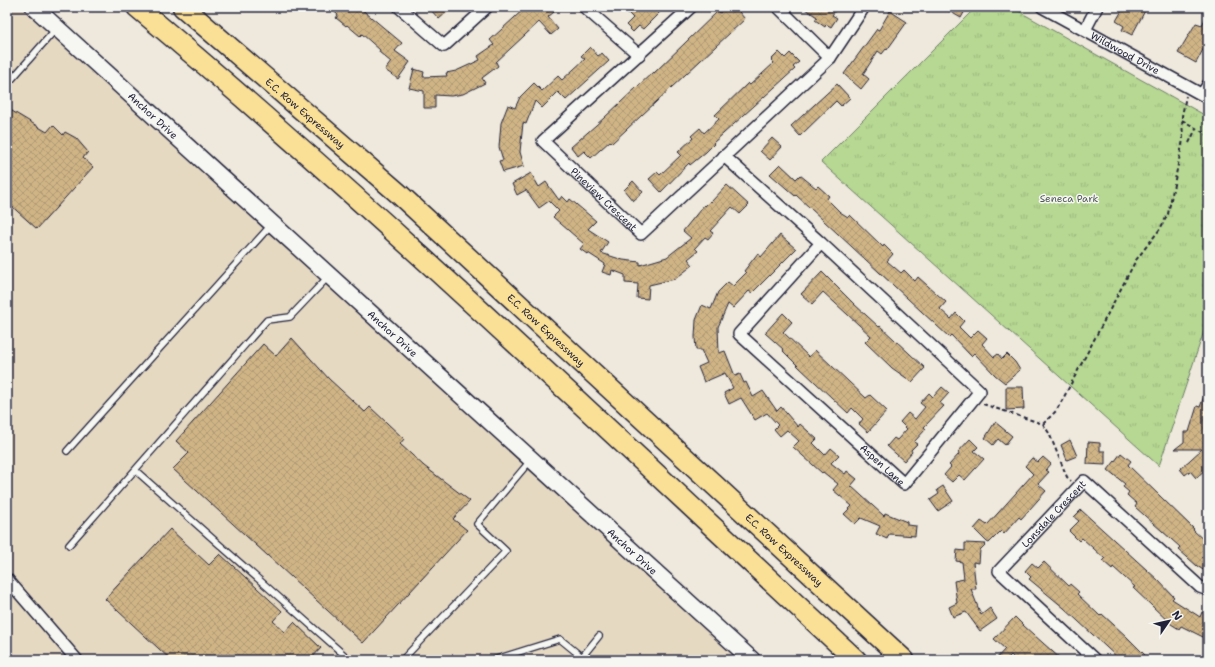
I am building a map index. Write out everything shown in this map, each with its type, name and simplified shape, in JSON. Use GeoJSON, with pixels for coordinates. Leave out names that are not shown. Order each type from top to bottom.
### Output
{"type":"FeatureCollection","features":[{"type":"Feature","properties":{"kind":"highway"},"geometry":{"type":"LineString","coordinates":[[137,7],[219,76],[376,216],[856,660]]}},
{"type":"Feature","properties":{"kind":"highway","name":"E.C. Row Expressway"},"geometry":{"type":"LineString","coordinates":[[183,7],[398,193],[904,660]]}},
{"type":"Feature","properties":{"kind":"street","name":"Anchor Drive"},"geometry":{"type":"LineString","coordinates":[[34,7],[752,660]]}},
{"type":"Feature","properties":{"kind":"street"},"geometry":{"type":"LineString","coordinates":[[399,7],[444,46],[487,7]]}},
{"type":"Feature","properties":{"kind":"street"},"geometry":{"type":"LineString","coordinates":[[584,7],[638,55]]}},
{"type":"Feature","properties":{"kind":"street","name":"Pineview Crescent"},"geometry":{"type":"LineString","coordinates":[[691,7],[543,141],[641,234],[830,58],[864,7]]}},
{"type":"Feature","properties":{"kind":"street"},"geometry":{"type":"LineString","coordinates":[[778,7],[830,58]]}},
{"type":"Feature","properties":{"kind":"street","name":"Wildwood Drive"},"geometry":{"type":"LineString","coordinates":[[1042,7],[1206,92]]}},
{"type":"Feature","properties":{"kind":"street"},"geometry":{"type":"LineString","coordinates":[[1085,30],[1097,7]]}},
{"type":"Feature","properties":{"kind":"street","name":"Aspen Lane"},"geometry":{"type":"LineString","coordinates":[[724,156],[821,243],[980,391],[904,484],[739,334],[821,243]]}},
{"type":"Feature","properties":{"kind":"street","name":"Lonsdale Crescent"},"geometry":{"type":"LineString","coordinates":[[1095,660],[999,571],[1084,481],[1200,587],[1208,590]]}},
{"type":"Feature","properties":{"kind":"street"},"geometry":{"type":"LineString","coordinates":[[7,579],[76,660]]}},
{"type":"Feature","properties":{"kind":"lane"},"geometry":{"type":"LineString","coordinates":[[7,81],[12,79],[57,28]]}},
{"type":"Feature","properties":{"kind":"lane"},"geometry":{"type":"LineString","coordinates":[[67,451],[272,223]]}},
{"type":"Feature","properties":{"kind":"lane"},"geometry":{"type":"LineString","coordinates":[[69,545],[267,320],[290,317],[329,276]]}},
{"type":"Feature","properties":{"kind":"lane"},"geometry":{"type":"LineString","coordinates":[[402,660],[506,551],[477,524],[532,459]]}},
{"type":"Feature","properties":{"kind":"lane"},"geometry":{"type":"LineString","coordinates":[[135,470],[350,660]]}},
{"type":"Feature","properties":{"kind":"lane"},"geometry":{"type":"LineString","coordinates":[[493,660],[560,639],[581,659],[600,636]]}},
{"type":"Feature","properties":{"kind":"path"},"geometry":{"type":"LineString","coordinates":[[1043,424],[1056,411],[1136,260],[1160,229],[1168,214],[1182,140],[1184,101]]}},
{"type":"Feature","properties":{"kind":"path"},"geometry":{"type":"LineString","coordinates":[[1182,120],[1208,135]]}},
{"type":"Feature","properties":{"kind":"path"},"geometry":{"type":"LineString","coordinates":[[1189,143],[1196,129]]}},
{"type":"Feature","properties":{"kind":"path"},"geometry":{"type":"LineString","coordinates":[[987,406],[1043,424],[1049,433],[1068,477]]}},
{"type":"Feature","properties":{"kind":"shaded area"},"geometry":{"type":"Polygon","coordinates":[[[7,7],[23,7],[745,660],[7,660],[7,7]]]}},
{"type":"Feature","properties":{"kind":"green space","name":"Seneca Park"},"geometry":{"type":"Polygon","coordinates":[[[976,7],[1011,7],[1208,117],[1208,319],[1159,466],[821,162],[976,7]]]}},
{"type":"Feature","properties":{"kind":"building"},"geometry":{"type":"Polygon","coordinates":[[[329,7],[359,7],[402,43],[395,51],[410,62],[398,79],[385,70],[391,62],[379,52],[380,50],[362,34],[360,36],[336,18],[338,15],[329,7]]]}},
{"type":"Feature","properties":{"kind":"building"},"geometry":{"type":"Polygon","coordinates":[[[428,7],[453,7],[439,19],[428,7]]]}},
{"type":"Feature","properties":{"kind":"building"},"geometry":{"type":"Polygon","coordinates":[[[526,7],[550,7],[554,12],[548,17],[558,29],[551,35],[539,22],[496,62],[498,66],[482,78],[485,83],[463,94],[451,96],[435,95],[435,108],[424,108],[424,91],[409,88],[414,69],[424,72],[423,77],[447,76],[446,73],[456,71],[480,60],[478,56],[494,45],[490,40],[526,7]]]}},
{"type":"Feature","properties":{"kind":"building"},"geometry":{"type":"Polygon","coordinates":[[[633,7],[657,7],[661,11],[643,29],[639,26],[633,32],[626,25],[633,18],[628,13],[633,7]]]}},
{"type":"Feature","properties":{"kind":"building"},"geometry":{"type":"Polygon","coordinates":[[[726,7],[745,7],[739,12],[745,19],[612,143],[610,141],[591,158],[584,151],[578,156],[571,147],[653,72],[654,73],[718,11],[720,13],[726,7]]]}},
{"type":"Feature","properties":{"kind":"building"},"geometry":{"type":"Polygon","coordinates":[[[802,7],[838,7],[832,15],[837,18],[831,27],[826,24],[825,27],[815,20],[817,17],[802,7]]]}},
{"type":"Feature","properties":{"kind":"building"},"geometry":{"type":"Polygon","coordinates":[[[942,7],[967,7],[961,18],[942,7]]]}},
{"type":"Feature","properties":{"kind":"building"},"geometry":{"type":"Polygon","coordinates":[[[1124,7],[1147,7],[1132,35],[1122,30],[1124,26],[1116,21],[1124,7]]]}},
{"type":"Feature","properties":{"kind":"building"},"geometry":{"type":"Polygon","coordinates":[[[890,11],[907,22],[887,50],[886,49],[882,54],[878,51],[863,74],[869,79],[861,89],[844,74],[877,29],[879,30],[890,11]]]}},
{"type":"Feature","properties":{"kind":"building"},"geometry":{"type":"Polygon","coordinates":[[[1208,13],[1208,40],[1196,63],[1178,53],[1196,23],[1202,25],[1208,13]]]}},
{"type":"Feature","properties":{"kind":"building"},"geometry":{"type":"Polygon","coordinates":[[[590,47],[598,56],[602,53],[609,61],[566,100],[558,92],[542,108],[535,101],[526,124],[523,123],[520,152],[524,166],[503,172],[499,161],[503,160],[499,147],[501,123],[508,105],[515,108],[520,97],[534,83],[542,91],[558,76],[562,80],[585,59],[581,56],[590,47]]]}},
{"type":"Feature","properties":{"kind":"building"},"geometry":{"type":"Polygon","coordinates":[[[779,52],[785,58],[790,53],[799,62],[793,67],[795,69],[713,143],[714,144],[706,152],[690,165],[689,163],[661,192],[649,179],[657,172],[660,175],[681,155],[678,152],[693,138],[691,136],[700,128],[704,133],[719,119],[715,115],[748,83],[750,85],[774,63],[771,60],[779,52]]]}},
{"type":"Feature","properties":{"kind":"building"},"geometry":{"type":"Polygon","coordinates":[[[837,84],[850,98],[841,106],[836,101],[800,136],[791,126],[837,84]]]}},
{"type":"Feature","properties":{"kind":"building"},"geometry":{"type":"Polygon","coordinates":[[[7,108],[47,132],[53,125],[63,135],[65,132],[76,138],[88,152],[83,158],[93,167],[37,229],[7,202],[7,108]]]}},
{"type":"Feature","properties":{"kind":"building"},"geometry":{"type":"Polygon","coordinates":[[[772,138],[782,147],[770,160],[760,151],[772,138]]]}},
{"type":"Feature","properties":{"kind":"building"},"geometry":{"type":"Polygon","coordinates":[[[780,164],[796,179],[800,175],[816,188],[818,186],[829,196],[827,199],[840,212],[848,217],[850,215],[883,247],[884,245],[893,254],[887,261],[901,273],[904,270],[915,281],[918,277],[946,302],[940,309],[951,319],[956,313],[964,321],[959,327],[970,338],[978,330],[987,338],[982,344],[994,357],[998,354],[1002,359],[1007,354],[1020,370],[1005,383],[995,375],[974,353],[971,356],[951,335],[949,337],[796,195],[795,196],[770,174],[780,164]]]}},
{"type":"Feature","properties":{"kind":"building"},"geometry":{"type":"Polygon","coordinates":[[[531,173],[539,187],[546,182],[559,200],[562,196],[568,202],[570,199],[596,221],[588,229],[608,242],[601,253],[623,260],[640,262],[640,265],[667,257],[691,238],[683,231],[704,205],[705,206],[710,201],[711,202],[727,185],[749,205],[740,214],[732,207],[710,231],[713,233],[708,239],[705,237],[695,248],[698,251],[688,259],[693,265],[675,279],[649,285],[648,299],[637,298],[638,284],[625,283],[625,275],[612,270],[611,275],[602,272],[605,264],[580,249],[584,244],[553,217],[559,211],[549,201],[539,208],[526,190],[517,195],[512,184],[531,173]]]}},
{"type":"Feature","properties":{"kind":"building"},"geometry":{"type":"Polygon","coordinates":[[[633,181],[643,192],[633,201],[624,190],[633,181]]]}},
{"type":"Feature","properties":{"kind":"building"},"geometry":{"type":"Polygon","coordinates":[[[780,235],[796,249],[752,293],[749,291],[733,308],[728,304],[718,327],[719,353],[725,351],[735,376],[740,374],[744,383],[746,382],[753,397],[763,391],[777,411],[781,407],[798,427],[800,424],[817,439],[813,443],[825,455],[831,448],[839,455],[831,463],[845,474],[847,471],[857,479],[851,486],[884,516],[885,513],[907,522],[907,525],[916,526],[915,536],[889,534],[887,539],[876,534],[880,526],[861,518],[855,524],[844,514],[852,506],[833,490],[838,484],[823,472],[822,473],[793,447],[799,441],[787,430],[780,436],[774,429],[778,425],[767,413],[755,420],[741,398],[729,404],[724,393],[733,388],[725,373],[704,382],[698,367],[707,363],[701,350],[696,350],[695,337],[696,320],[702,305],[711,309],[718,292],[728,282],[733,286],[746,273],[744,271],[758,253],[761,257],[780,235]]]}},
{"type":"Feature","properties":{"kind":"building"},"geometry":{"type":"Polygon","coordinates":[[[822,272],[854,304],[925,368],[912,382],[892,368],[865,342],[871,336],[823,292],[812,304],[801,294],[822,272]]]}},
{"type":"Feature","properties":{"kind":"building"},"geometry":{"type":"Polygon","coordinates":[[[783,313],[792,322],[783,332],[809,357],[815,350],[866,398],[870,395],[887,411],[868,432],[859,424],[863,419],[852,408],[848,413],[765,333],[783,313]]]}},
{"type":"Feature","properties":{"kind":"building"},"geometry":{"type":"Polygon","coordinates":[[[292,338],[329,379],[365,412],[370,407],[404,439],[400,444],[424,466],[470,501],[453,519],[467,530],[363,643],[173,469],[189,453],[176,441],[263,344],[276,356],[292,338]]]}},
{"type":"Feature","properties":{"kind":"building"},"geometry":{"type":"Polygon","coordinates":[[[942,387],[949,393],[940,403],[944,406],[924,427],[926,429],[914,442],[917,444],[904,461],[887,446],[894,438],[897,440],[907,429],[900,422],[908,413],[915,419],[925,407],[920,403],[929,393],[933,397],[942,387]]]}},
{"type":"Feature","properties":{"kind":"building"},"geometry":{"type":"Polygon","coordinates":[[[1006,387],[1023,387],[1024,409],[1006,410],[1006,387]]]}},
{"type":"Feature","properties":{"kind":"building"},"geometry":{"type":"Polygon","coordinates":[[[1207,388],[1208,423],[1206,430],[1206,458],[1208,456],[1208,467],[1196,478],[1190,471],[1185,475],[1180,469],[1202,449],[1175,449],[1184,442],[1184,432],[1189,432],[1197,406],[1200,407],[1207,388]]]}},
{"type":"Feature","properties":{"kind":"building"},"geometry":{"type":"Polygon","coordinates":[[[995,422],[1012,436],[1005,445],[998,439],[993,445],[985,438],[995,422]]]}},
{"type":"Feature","properties":{"kind":"building"},"geometry":{"type":"Polygon","coordinates":[[[970,439],[978,447],[974,451],[984,459],[965,480],[959,475],[952,482],[944,475],[951,467],[949,465],[959,454],[958,452],[970,439]]]}},
{"type":"Feature","properties":{"kind":"building"},"geometry":{"type":"Polygon","coordinates":[[[1070,440],[1077,456],[1067,460],[1061,445],[1070,440]]]}},
{"type":"Feature","properties":{"kind":"building"},"geometry":{"type":"Polygon","coordinates":[[[1088,442],[1100,443],[1100,451],[1105,451],[1105,465],[1087,464],[1088,442]]]}},
{"type":"Feature","properties":{"kind":"building"},"geometry":{"type":"Polygon","coordinates":[[[1121,453],[1131,461],[1128,465],[1208,544],[1208,573],[1197,566],[1178,549],[1180,547],[1135,507],[1137,504],[1127,495],[1129,492],[1123,487],[1125,484],[1108,470],[1121,453]]]}},
{"type":"Feature","properties":{"kind":"building"},"geometry":{"type":"Polygon","coordinates":[[[1043,457],[1051,464],[1046,470],[1049,472],[1038,484],[1046,491],[1021,519],[1019,517],[1004,534],[1001,531],[989,543],[987,542],[974,529],[981,521],[987,525],[1033,474],[1025,466],[1032,458],[1038,462],[1043,457]]]}},
{"type":"Feature","properties":{"kind":"building"},"geometry":{"type":"Polygon","coordinates":[[[943,486],[953,501],[938,511],[930,500],[939,494],[937,490],[943,486]]]}},
{"type":"Feature","properties":{"kind":"building"},"geometry":{"type":"Polygon","coordinates":[[[1081,510],[1158,580],[1174,597],[1172,599],[1200,617],[1202,612],[1208,615],[1208,628],[1203,637],[1181,626],[1179,629],[1171,624],[1133,588],[1135,587],[1113,567],[1112,569],[1103,561],[1105,559],[1082,538],[1079,541],[1069,531],[1079,521],[1074,517],[1081,510]]]}},
{"type":"Feature","properties":{"kind":"building"},"geometry":{"type":"Polygon","coordinates":[[[170,529],[209,565],[220,554],[282,611],[273,621],[285,632],[294,622],[321,648],[310,660],[171,660],[105,599],[170,529]]]}},
{"type":"Feature","properties":{"kind":"building"},"geometry":{"type":"Polygon","coordinates":[[[965,543],[986,544],[980,550],[979,563],[973,562],[976,589],[971,589],[981,615],[990,608],[997,619],[980,631],[966,612],[953,617],[949,607],[957,603],[954,581],[964,579],[962,562],[956,561],[957,550],[965,551],[965,543]]]}},
{"type":"Feature","properties":{"kind":"building"},"geometry":{"type":"Polygon","coordinates":[[[1044,562],[1069,586],[1070,584],[1079,592],[1077,594],[1100,616],[1102,614],[1150,660],[1120,660],[1064,608],[1029,579],[1031,577],[1025,571],[1032,563],[1038,568],[1044,562]]]}},
{"type":"Feature","properties":{"kind":"building"},"geometry":{"type":"Polygon","coordinates":[[[1015,617],[1062,660],[1016,660],[1011,655],[1006,660],[995,660],[1005,649],[994,639],[1015,617]]]}}]}
